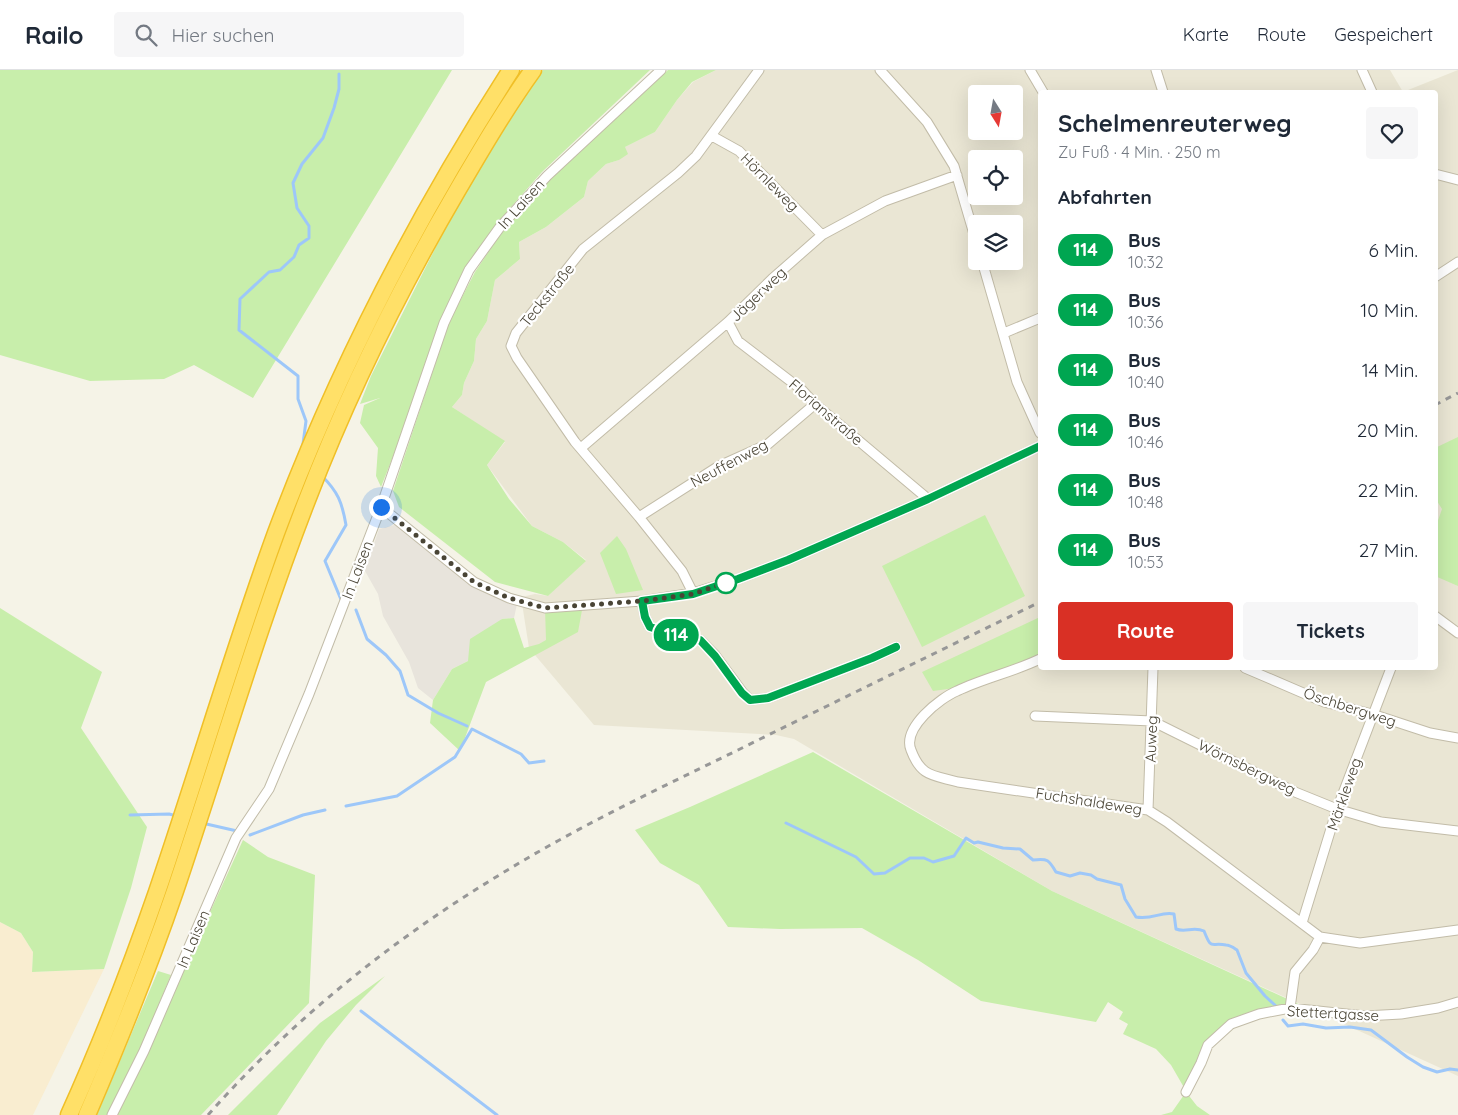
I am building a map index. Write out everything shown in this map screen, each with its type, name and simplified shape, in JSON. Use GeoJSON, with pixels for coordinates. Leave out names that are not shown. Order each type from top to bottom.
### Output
{"type":"FeatureCollection","features":[{"type":"Feature","properties":{"kind":"highway"},"geometry":{"type":"LineString","coordinates":[[69,1115],[118,998],[174,841],[199,790],[272,596],[303,511],[366,323],[418,224],[511,70]]}},
{"type":"Feature","properties":{"kind":"highway"},"geometry":{"type":"LineString","coordinates":[[87,1115],[138,992],[190,847],[199,790],[249,610],[287,506],[344,391],[421,253],[504,111],[532,70]]}},
{"type":"Feature","properties":{"kind":"street","name":"In Laisen"},"geometry":{"type":"LineString","coordinates":[[112,1115],[144,1051],[236,838],[269,789],[310,694],[381,507],[444,323],[469,270],[500,226],[546,176],[661,70]]}},
{"type":"Feature","properties":{"kind":"street","name":"Teckstraße"},"geometry":{"type":"LineString","coordinates":[[693,594],[682,571],[575,442],[517,358],[512,346],[516,333],[583,250],[678,173],[696,156],[759,70]]}},
{"type":"Feature","properties":{"kind":"street"},"geometry":{"type":"LineString","coordinates":[[880,70],[927,122],[954,166],[969,215]]}},
{"type":"Feature","properties":{"kind":"street"},"geometry":{"type":"LineString","coordinates":[[1030,70],[1042,90]]}},
{"type":"Feature","properties":{"kind":"street"},"geometry":{"type":"LineString","coordinates":[[1156,70],[1162,90]]}},
{"type":"Feature","properties":{"kind":"street"},"geometry":{"type":"LineString","coordinates":[[1362,70],[1371,90]]}},
{"type":"Feature","properties":{"kind":"street","name":"Hörnleweg"},"geometry":{"type":"LineString","coordinates":[[712,136],[738,150],[822,235]]}},
{"type":"Feature","properties":{"kind":"street","name":"Jägerweg"},"geometry":{"type":"LineString","coordinates":[[581,448],[728,322],[772,279],[822,235],[885,201],[957,175]]}},
{"type":"Feature","properties":{"kind":"street"},"geometry":{"type":"LineString","coordinates":[[1438,175],[1458,180]]}},
{"type":"Feature","properties":{"kind":"street"},"geometry":{"type":"LineString","coordinates":[[1438,275],[1458,262]]}},
{"type":"Feature","properties":{"kind":"street"},"geometry":{"type":"LineString","coordinates":[[985,270],[1017,382],[1038,429]]}},
{"type":"Feature","properties":{"kind":"street"},"geometry":{"type":"LineString","coordinates":[[1004,333],[1038,319]]}},
{"type":"Feature","properties":{"kind":"street","name":"Florianstraße"},"geometry":{"type":"LineString","coordinates":[[728,322],[738,341],[802,390],[815,404],[928,499]]}},
{"type":"Feature","properties":{"kind":"street","name":"Neuffenweg"},"geometry":{"type":"LineString","coordinates":[[639,517],[719,466],[768,444],[815,404]]}},
{"type":"Feature","properties":{"kind":"street"},"geometry":{"type":"LineString","coordinates":[[381,507],[474,582],[509,598],[545,608],[642,601],[693,594],[788,560],[928,499],[1038,447]]}},
{"type":"Feature","properties":{"kind":"street"},"geometry":{"type":"LineString","coordinates":[[642,601],[645,617],[650,627],[686,638],[700,640],[715,656],[742,693],[750,700],[768,698],[896,647]]}},
{"type":"Feature","properties":{"kind":"street"},"geometry":{"type":"LineString","coordinates":[[1438,618],[1458,633]]}},
{"type":"Feature","properties":{"kind":"street","name":"Fuchshaldeweg"},"geometry":{"type":"LineString","coordinates":[[1038,660],[956,691],[925,714],[911,735],[909,746],[919,767],[928,774],[958,782],[1148,810],[1167,822],[1320,937],[1360,943],[1458,930]]}},
{"type":"Feature","properties":{"kind":"street","name":"Auweg"},"geometry":{"type":"LineString","coordinates":[[1148,810],[1153,670]]}},
{"type":"Feature","properties":{"kind":"street","name":"Öschbergweg"},"geometry":{"type":"LineString","coordinates":[[1249,670],[1324,702],[1372,714],[1430,733],[1458,738]]}},
{"type":"Feature","properties":{"kind":"street","name":"Märkleweg"},"geometry":{"type":"LineString","coordinates":[[1302,923],[1337,809],[1390,670]]}},
{"type":"Feature","properties":{"kind":"street","name":"Wörnsbergweg"},"geometry":{"type":"LineString","coordinates":[[1035,716],[1152,721],[1295,792],[1337,809],[1381,822],[1458,831]]}},
{"type":"Feature","properties":{"kind":"street"},"geometry":{"type":"LineString","coordinates":[[1290,1008],[1295,972],[1313,950],[1320,937]]}},
{"type":"Feature","properties":{"kind":"street","name":"Stettertgasse"},"geometry":{"type":"LineString","coordinates":[[1186,1092],[1208,1045],[1231,1024],[1259,1014],[1290,1008],[1366,1016],[1400,1014],[1458,1002]]}},
{"type":"Feature","properties":{"kind":"shaded area"},"geometry":{"type":"Polygon","coordinates":[[[716,70],[1390,70],[1402,90],[1038,90],[1038,670],[1438,670],[1438,90],[1408,90],[1458,70],[1458,1076],[1052,891],[794,739],[776,735],[594,725],[529,648],[521,597],[535,594],[548,596],[586,560],[563,542],[532,526],[487,465],[505,442],[452,407],[462,395],[464,383],[474,361],[476,339],[487,321],[495,280],[520,259],[519,242],[546,227],[584,197],[588,181],[606,164],[619,160],[625,147],[655,132],[677,100],[693,82],[716,70]]]}},
{"type":"Feature","properties":{"kind":"shaded area"},"geometry":{"type":"Polygon","coordinates":[[[398,524],[472,586],[517,604],[514,618],[502,619],[468,661],[452,669],[433,700],[418,688],[409,662],[383,616],[378,594],[365,571],[379,529],[398,524]]]}},
{"type":"Feature","properties":{"kind":"shaded area"},"geometry":{"type":"Polygon","coordinates":[[[0,922],[21,933],[33,952],[32,972],[104,969],[33,1115],[0,1115],[0,922]]]}},
{"type":"Feature","properties":{"kind":"green space"},"geometry":{"type":"Polygon","coordinates":[[[0,70],[452,70],[253,398],[194,365],[164,379],[90,381],[0,355],[0,70]]]}},
{"type":"Feature","properties":{"kind":"green space"},"geometry":{"type":"Polygon","coordinates":[[[543,70],[650,70],[542,172],[496,224],[467,269],[381,487],[376,476],[378,448],[360,423],[364,405],[380,398],[360,404],[371,376],[449,221],[512,116],[543,70]]]}},
{"type":"Feature","properties":{"kind":"green space"},"geometry":{"type":"Polygon","coordinates":[[[668,70],[716,70],[692,82],[655,132],[625,147],[628,154],[619,160],[606,164],[588,181],[584,197],[546,227],[519,242],[520,259],[495,280],[487,321],[476,339],[474,361],[464,383],[462,395],[452,407],[505,441],[487,465],[509,499],[532,526],[563,542],[586,561],[548,596],[495,582],[399,507],[393,491],[449,322],[475,272],[503,230],[550,177],[668,70]]]}},
{"type":"Feature","properties":{"kind":"green space"},"geometry":{"type":"Polygon","coordinates":[[[1458,437],[1458,586],[1438,577],[1438,520],[1442,509],[1438,503],[1438,447],[1458,437]]]}},
{"type":"Feature","properties":{"kind":"green space"},"geometry":{"type":"Polygon","coordinates":[[[985,515],[1025,596],[922,647],[882,566],[985,515]]]}},
{"type":"Feature","properties":{"kind":"green space"},"geometry":{"type":"Polygon","coordinates":[[[617,536],[626,549],[643,590],[616,594],[600,553],[617,536]]]}},
{"type":"Feature","properties":{"kind":"green space"},"geometry":{"type":"Polygon","coordinates":[[[0,608],[102,672],[81,728],[147,827],[131,888],[104,969],[32,972],[33,952],[21,933],[0,922],[0,608]]]}},
{"type":"Feature","properties":{"kind":"green space"},"geometry":{"type":"Polygon","coordinates":[[[545,608],[582,610],[578,632],[486,682],[460,751],[430,723],[433,700],[452,669],[468,661],[470,639],[502,619],[514,618],[524,648],[546,640],[545,608]]]}},
{"type":"Feature","properties":{"kind":"green space"},"geometry":{"type":"Polygon","coordinates":[[[1038,618],[1038,657],[955,688],[933,691],[922,672],[1038,618]]]}},
{"type":"Feature","properties":{"kind":"green space"},"geometry":{"type":"Polygon","coordinates":[[[813,752],[1052,891],[1318,1013],[1295,1011],[1274,1014],[1242,1024],[1233,1029],[1211,1046],[1186,1091],[1171,1065],[1156,1049],[1123,1034],[1128,1024],[1119,1019],[1123,1012],[1108,1002],[1096,1022],[981,1001],[918,960],[862,928],[780,929],[728,927],[699,885],[660,863],[635,830],[813,752]]]}},
{"type":"Feature","properties":{"kind":"green space"},"geometry":{"type":"Polygon","coordinates":[[[243,840],[268,857],[315,875],[309,1003],[201,1115],[114,1115],[146,1052],[243,840]]]}},
{"type":"Feature","properties":{"kind":"green space"},"geometry":{"type":"Polygon","coordinates":[[[158,971],[171,975],[140,1050],[107,1115],[97,1115],[158,971]]]}},
{"type":"Feature","properties":{"kind":"green space"},"geometry":{"type":"Polygon","coordinates":[[[385,976],[356,1005],[326,1041],[277,1115],[228,1115],[320,1023],[385,976]]]}},
{"type":"Feature","properties":{"kind":"green space"},"geometry":{"type":"Polygon","coordinates":[[[1186,1092],[1197,1106],[1210,1115],[1161,1115],[1172,1112],[1186,1092]]]}},
{"type":"Feature","properties":{"kind":"waterway"},"geometry":{"type":"LineString","coordinates":[[304,447],[306,421],[298,399],[298,376],[239,330],[240,299],[269,272],[280,270],[294,257],[299,245],[309,238],[309,226],[297,208],[293,183],[302,164],[323,138],[339,89],[339,74]]}},
{"type":"Feature","properties":{"kind":"waterway"},"geometry":{"type":"LineString","coordinates":[[322,476],[332,487],[338,498],[346,525],[325,561],[342,602]]}},
{"type":"Feature","properties":{"kind":"waterway"},"geometry":{"type":"LineString","coordinates":[[356,610],[367,639],[386,655],[400,671],[408,695],[438,713],[467,726]]}},
{"type":"Feature","properties":{"kind":"waterway"},"geometry":{"type":"LineString","coordinates":[[346,806],[397,796],[455,757],[472,729],[521,754],[529,763],[544,761]]}},
{"type":"Feature","properties":{"kind":"waterway"},"geometry":{"type":"LineString","coordinates":[[250,835],[303,815],[325,810]]}},
{"type":"Feature","properties":{"kind":"waterway"},"geometry":{"type":"LineString","coordinates":[[130,815],[169,814],[177,816]]}},
{"type":"Feature","properties":{"kind":"waterway"},"geometry":{"type":"LineString","coordinates":[[202,823],[237,831]]}},
{"type":"Feature","properties":{"kind":"waterway"},"geometry":{"type":"LineString","coordinates":[[786,823],[856,857],[874,874],[885,873],[910,858],[924,858],[933,862],[954,856],[966,838],[974,843],[978,842],[1003,848],[1020,849],[1033,860],[1042,859],[1048,861],[1056,872],[1070,876],[1080,873],[1091,875],[1097,879],[1121,885],[1125,899],[1136,917],[1174,914],[1176,929],[1204,931],[1210,943],[1227,945],[1237,950],[1246,973],[1277,1007]]}},
{"type":"Feature","properties":{"kind":"waterway"},"geometry":{"type":"LineString","coordinates":[[361,1011],[497,1115]]}},
{"type":"Feature","properties":{"kind":"waterway"},"geometry":{"type":"LineString","coordinates":[[1283,1020],[1288,1026],[1303,1024],[1326,1028],[1350,1027],[1371,1030],[1423,1067],[1437,1072],[1450,1069],[1458,1070]]}},
{"type":"Feature","properties":{"kind":"railway"},"geometry":{"type":"LineString","coordinates":[[1438,403],[1458,393]]}},
{"type":"Feature","properties":{"kind":"railway"},"geometry":{"type":"LineString","coordinates":[[208,1115],[274,1046],[346,983],[421,926],[501,874],[559,840],[618,809],[1038,603]]}},
{"type":"Feature","properties":{"kind":"bus line","name":"114"},"geometry":{"type":"LineString","coordinates":[[896,647],[768,698],[750,700],[742,693],[715,656],[700,640],[686,638],[650,627],[645,617],[642,601],[693,594],[788,560],[928,499],[1038,447]]}},
{"type":"Feature","properties":{"kind":"route"},"geometry":{"type":"LineString","coordinates":[[381,507],[474,582],[509,598],[545,608],[642,601],[693,594],[728,582],[726,583]]}}]}
